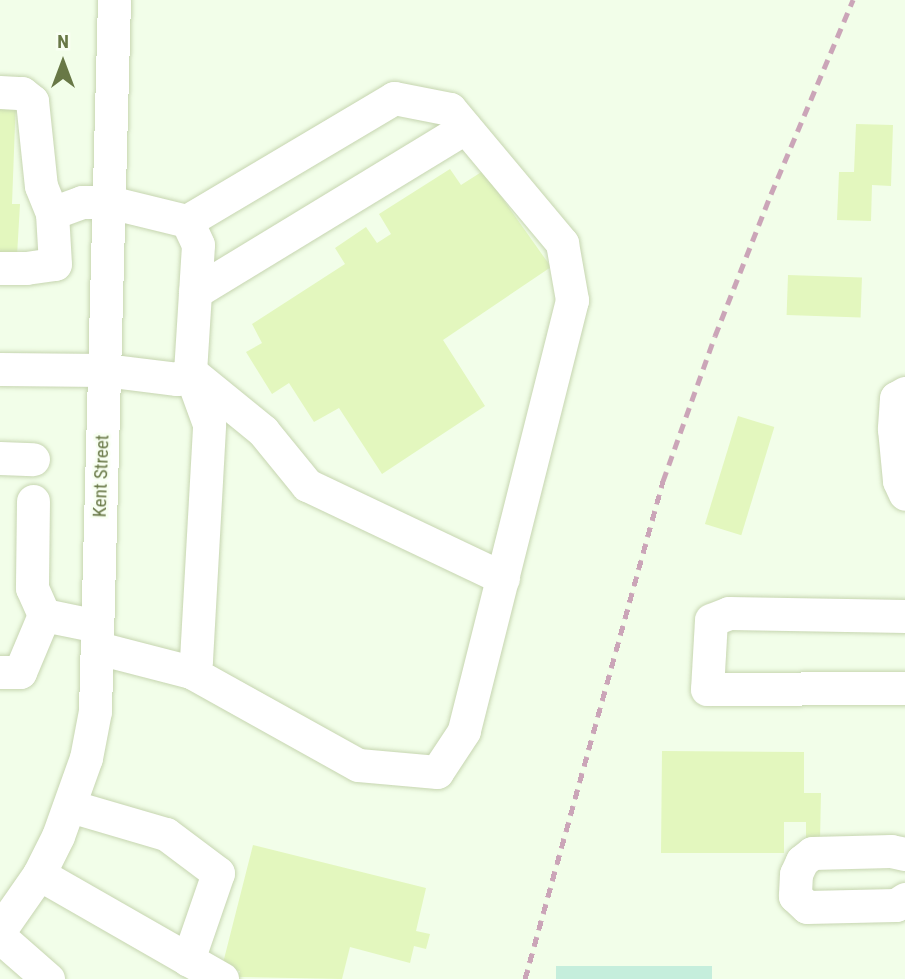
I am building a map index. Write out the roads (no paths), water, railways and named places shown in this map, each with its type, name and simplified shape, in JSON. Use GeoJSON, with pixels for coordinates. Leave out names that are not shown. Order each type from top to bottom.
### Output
{"type":"FeatureCollection","features":[{"type":"Feature","properties":{"kind":"street","name":"Kent Street"},"geometry":{"type":"LineString","coordinates":[[0,930],[39,874],[70,806],[86,758],[95,710],[114,0]]}},
{"type":"Feature","properties":{"kind":"street"},"geometry":{"type":"LineString","coordinates":[[0,92],[22,93],[32,102],[41,186],[52,213],[55,264],[0,268]]}},
{"type":"Feature","properties":{"kind":"street"},"geometry":{"type":"LineString","coordinates":[[33,501],[32,588],[44,615],[191,672],[358,765],[437,772],[464,731],[572,300],[562,243],[450,109],[394,98],[187,221],[109,202],[82,202],[52,213]]}},
{"type":"Feature","properties":{"kind":"street"},"geometry":{"type":"LineString","coordinates":[[195,292],[465,128]]}},
{"type":"Feature","properties":{"kind":"street"},"geometry":{"type":"LineString","coordinates":[[187,221],[198,245],[190,372],[209,424],[196,660],[191,672]]}},
{"type":"Feature","properties":{"kind":"street"},"geometry":{"type":"LineString","coordinates":[[0,369],[104,370],[177,379],[190,372]]}},
{"type":"Feature","properties":{"kind":"street"},"geometry":{"type":"LineString","coordinates":[[190,372],[263,431],[307,485],[503,578]]}},
{"type":"Feature","properties":{"kind":"street"},"geometry":{"type":"LineString","coordinates":[[905,393],[896,398],[894,429],[899,481],[905,494]]}},
{"type":"Feature","properties":{"kind":"street"},"geometry":{"type":"LineString","coordinates":[[0,458],[33,459]]}},
{"type":"Feature","properties":{"kind":"street"},"geometry":{"type":"LineString","coordinates":[[905,616],[729,613],[711,620],[707,689],[905,688]]}},
{"type":"Feature","properties":{"kind":"street"},"geometry":{"type":"LineString","coordinates":[[0,672],[20,672],[44,615]]}},
{"type":"Feature","properties":{"kind":"street"},"geometry":{"type":"LineString","coordinates":[[70,806],[166,834],[218,873],[188,960]]}},
{"type":"Feature","properties":{"kind":"street"},"geometry":{"type":"LineString","coordinates":[[905,854],[891,851],[812,853],[802,861],[796,874],[795,896],[807,907],[896,905],[905,899]]}},
{"type":"Feature","properties":{"kind":"street"},"geometry":{"type":"LineString","coordinates":[[39,874],[222,979]]}},
{"type":"Feature","properties":{"kind":"street"},"geometry":{"type":"LineString","coordinates":[[0,937],[48,979]]}},
{"type":"Feature","properties":{"kind":"railway"},"geometry":{"type":"LineString","coordinates":[[525,979],[663,481],[715,336],[771,194],[853,0]]}}]}
